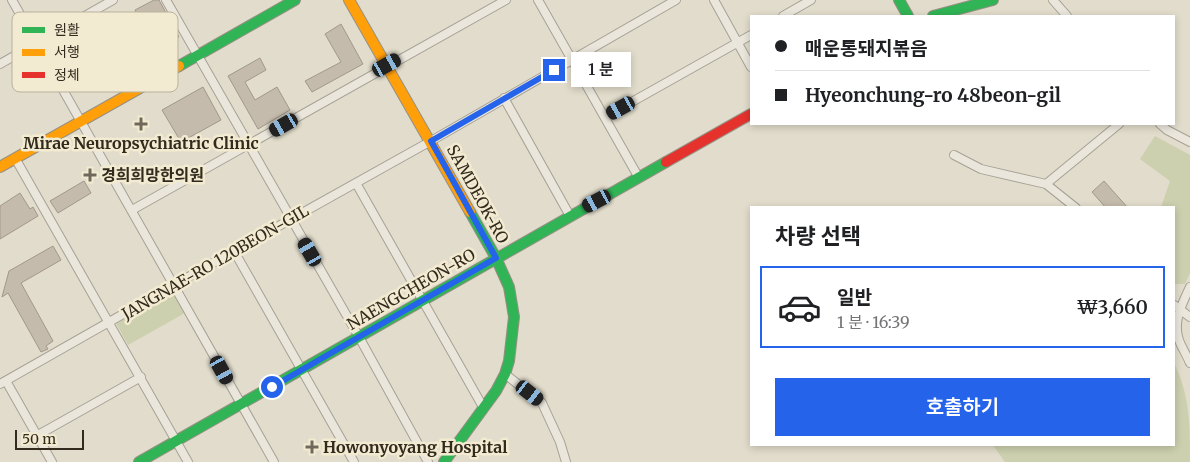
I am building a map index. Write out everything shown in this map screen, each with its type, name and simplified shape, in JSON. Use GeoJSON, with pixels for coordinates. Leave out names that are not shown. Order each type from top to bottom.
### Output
{"type":"FeatureCollection","features":[{"type":"Feature","properties":{"kind":"street"},"geometry":{"type":"LineString","coordinates":[[12,0],[19,12]]}},
{"type":"Feature","properties":{"kind":"street"},"geometry":{"type":"LineString","coordinates":[[92,12],[113,0]]}},
{"type":"Feature","properties":{"kind":"street"},"geometry":{"type":"LineString","coordinates":[[166,0],[173,12]]}},
{"type":"Feature","properties":{"kind":"street"},"geometry":{"type":"LineString","coordinates":[[178,66],[295,0]]}},
{"type":"Feature","properties":{"kind":"street","name":"SAMDEOK-RO"},"geometry":{"type":"LineString","coordinates":[[350,0],[431,141],[510,287],[514,317],[509,361],[505,374],[496,391],[444,462]]}},
{"type":"Feature","properties":{"kind":"street"},"geometry":{"type":"LineString","coordinates":[[132,210],[387,65],[506,0]]}},
{"type":"Feature","properties":{"kind":"street"},"geometry":{"type":"LineString","coordinates":[[538,0],[639,178]]}},
{"type":"Feature","properties":{"kind":"street","name":"JANGNAE-RO 120BEON-GIL"},"geometry":{"type":"LineString","coordinates":[[3,383],[676,0]]}},
{"type":"Feature","properties":{"kind":"street"},"geometry":{"type":"LineString","coordinates":[[714,0],[750,65]]}},
{"type":"Feature","properties":{"kind":"street"},"geometry":{"type":"LineString","coordinates":[[785,15],[812,0]]}},
{"type":"Feature","properties":{"kind":"street"},"geometry":{"type":"LineString","coordinates":[[899,0],[907,15]]}},
{"type":"Feature","properties":{"kind":"street"},"geometry":{"type":"LineString","coordinates":[[936,15],[979,2],[993,0]]}},
{"type":"Feature","properties":{"kind":"street"},"geometry":{"type":"LineString","coordinates":[[1054,0],[1066,15]]}},
{"type":"Feature","properties":{"kind":"street"},"geometry":{"type":"LineString","coordinates":[[178,21],[359,337],[428,462]]}},
{"type":"Feature","properties":{"kind":"street"},"geometry":{"type":"LineString","coordinates":[[605,117],[750,36]]}},
{"type":"Feature","properties":{"kind":"street"},"geometry":{"type":"LineString","coordinates":[[0,64],[12,57]]}},
{"type":"Feature","properties":{"kind":"street"},"geometry":{"type":"LineString","coordinates":[[64,92],[274,462]]}},
{"type":"Feature","properties":{"kind":"street"},"geometry":{"type":"LineString","coordinates":[[0,167],[132,92]]}},
{"type":"Feature","properties":{"kind":"street"},"geometry":{"type":"LineString","coordinates":[[504,98],[570,216]]}},
{"type":"Feature","properties":{"kind":"street","name":"NAENGCHEON-RO"},"geometry":{"type":"LineString","coordinates":[[139,462],[750,115]]}},
{"type":"Feature","properties":{"kind":"street"},"geometry":{"type":"LineString","coordinates":[[1046,184],[1118,125]]}},
{"type":"Feature","properties":{"kind":"street"},"geometry":{"type":"LineString","coordinates":[[1161,125],[1166,130],[1190,142]]}},
{"type":"Feature","properties":{"kind":"street"},"geometry":{"type":"LineString","coordinates":[[954,155],[980,168],[1046,184],[1074,206]]}},
{"type":"Feature","properties":{"kind":"street"},"geometry":{"type":"LineString","coordinates":[[15,158],[188,462]]}},
{"type":"Feature","properties":{"kind":"street"},"geometry":{"type":"LineString","coordinates":[[356,183],[483,407]]}},
{"type":"Feature","properties":{"kind":"street"},"geometry":{"type":"LineString","coordinates":[[234,251],[354,462]]}},
{"type":"Feature","properties":{"kind":"street"},"geometry":{"type":"LineString","coordinates":[[1190,287],[1176,307],[1178,336],[1190,363]]}},
{"type":"Feature","properties":{"kind":"street"},"geometry":{"type":"LineString","coordinates":[[1176,307],[1190,317]]}},
{"type":"Feature","properties":{"kind":"street"},"geometry":{"type":"LineString","coordinates":[[505,374],[542,403],[560,442],[566,462]]}},
{"type":"Feature","properties":{"kind":"street"},"geometry":{"type":"LineString","coordinates":[[38,435],[141,377]]}},
{"type":"Feature","properties":{"kind":"street"},"geometry":{"type":"LineString","coordinates":[[3,383],[38,435],[52,462]]}},
{"type":"Feature","properties":{"kind":"green space"},"geometry":{"type":"Polygon","coordinates":[[[1155,136],[1190,155],[1190,273],[1185,284],[1175,284],[1175,206],[1161,206],[1170,181],[1140,159],[1155,136]]]}},
{"type":"Feature","properties":{"kind":"green space"},"geometry":{"type":"Polygon","coordinates":[[[174,291],[185,313],[128,345],[116,323],[174,291]]]}},
{"type":"Feature","properties":{"kind":"green space"},"geometry":{"type":"Polygon","coordinates":[[[1175,365],[1183,387],[1188,411],[1190,462],[1005,462],[994,446],[1175,446],[1175,365]]]}},
{"type":"Feature","properties":{"kind":"building"},"geometry":{"type":"Polygon","coordinates":[[[154,0],[159,0],[165,12],[136,12],[135,10],[154,0]]]}},
{"type":"Feature","properties":{"kind":"building"},"geometry":{"type":"Polygon","coordinates":[[[341,24],[363,64],[312,92],[305,81],[341,62],[325,34],[341,24]]]}},
{"type":"Feature","properties":{"kind":"building"},"geometry":{"type":"Polygon","coordinates":[[[260,58],[266,70],[245,82],[255,100],[277,87],[290,110],[258,129],[228,76],[260,58]]]}},
{"type":"Feature","properties":{"kind":"building"},"geometry":{"type":"Polygon","coordinates":[[[203,87],[221,120],[181,142],[162,110],[203,87]]]}},
{"type":"Feature","properties":{"kind":"building"},"geometry":{"type":"Polygon","coordinates":[[[84,181],[91,193],[58,213],[50,201],[84,181]]]}},
{"type":"Feature","properties":{"kind":"building"},"geometry":{"type":"Polygon","coordinates":[[[1104,181],[1126,206],[1104,206],[1092,192],[1104,181]]]}},
{"type":"Feature","properties":{"kind":"building"},"geometry":{"type":"Polygon","coordinates":[[[20,193],[30,209],[33,207],[38,216],[0,239],[0,206],[20,193]]]}},
{"type":"Feature","properties":{"kind":"building"},"geometry":{"type":"Polygon","coordinates":[[[53,246],[61,260],[21,283],[53,341],[46,346],[48,349],[41,352],[8,293],[2,297],[9,271],[53,246]]]}},
{"type":"Feature","properties":{"kind":"traffic: fast"},"geometry":{"type":"LineString","coordinates":[[179,66],[295,0]]}},
{"type":"Feature","properties":{"kind":"traffic: fast"},"geometry":{"type":"LineString","coordinates":[[899,0],[907,15]]}},
{"type":"Feature","properties":{"kind":"traffic: fast"},"geometry":{"type":"LineString","coordinates":[[937,15],[993,0]]}},
{"type":"Feature","properties":{"kind":"traffic: fast"},"geometry":{"type":"LineString","coordinates":[[139,462],[666,162]]}},
{"type":"Feature","properties":{"kind":"traffic: fast"},"geometry":{"type":"LineString","coordinates":[[444,462],[496,391],[505,374],[509,361],[514,317],[509,287],[496,258],[470,212]]}},
{"type":"Feature","properties":{"kind":"traffic: slow"},"geometry":{"type":"LineString","coordinates":[[349,0],[470,212]]}},
{"type":"Feature","properties":{"kind":"traffic: slow"},"geometry":{"type":"LineString","coordinates":[[0,167],[133,92]]}},
{"type":"Feature","properties":{"kind":"traffic: jam"},"geometry":{"type":"LineString","coordinates":[[666,162],[750,115]]}},
{"type":"Feature","properties":{"kind":"place","name":"Mirae Neuropsychiatric Clinic"},"geometry":{"type":"Point","coordinates":[141,124]}},
{"type":"Feature","properties":{"kind":"place","name":"경희희망한의원"},"geometry":{"type":"Point","coordinates":[90,175]}},
{"type":"Feature","properties":{"kind":"place","name":"Howonyoyang Hospital"},"geometry":{"type":"Point","coordinates":[312,447]}},
{"type":"Feature","properties":{"kind":"route"},"geometry":{"type":"LineString","coordinates":[[272,387],[496,258],[431,141],[554,70]]}}]}
